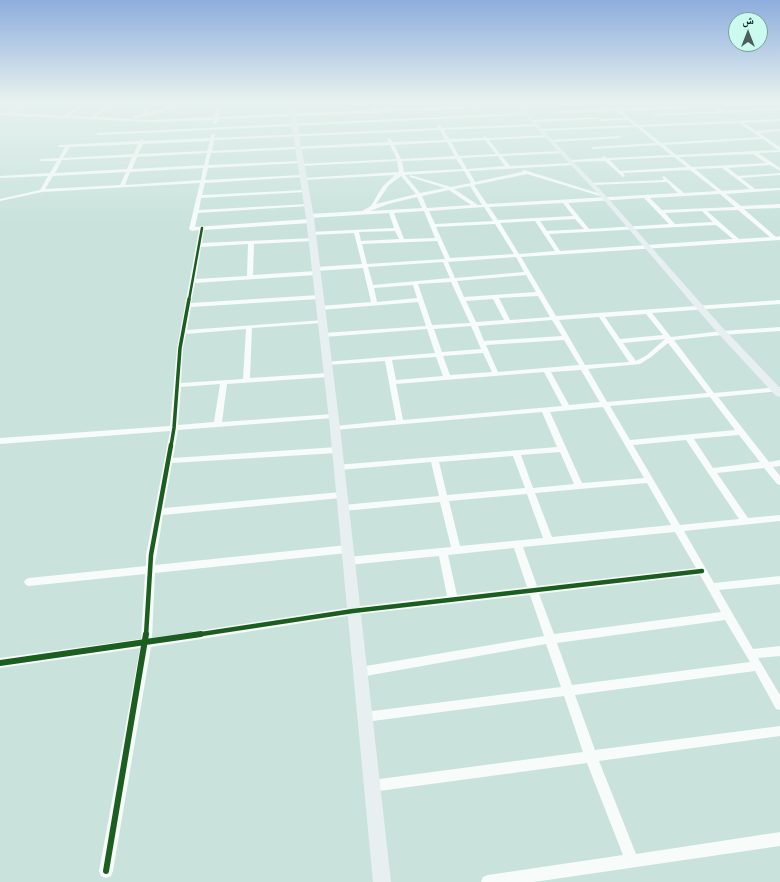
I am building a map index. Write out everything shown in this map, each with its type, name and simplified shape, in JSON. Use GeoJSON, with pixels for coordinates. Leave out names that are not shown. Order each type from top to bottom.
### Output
{"type":"FeatureCollection","features":[{"type":"Feature","properties":{"kind":"main road"},"geometry":{"type":"LineString","coordinates":[[296,142],[312,236],[334,422],[382,882]]}},
{"type":"Feature","properties":{"kind":"main road"},"geometry":{"type":"LineString","coordinates":[[552,142],[592,184],[722,333],[779,391]]}},
{"type":"Feature","properties":{"kind":"street"},"geometry":{"type":"LineString","coordinates":[[60,146],[164,142]]}},
{"type":"Feature","properties":{"kind":"street"},"geometry":{"type":"LineString","coordinates":[[212,142],[192,229],[309,214]]}},
{"type":"Feature","properties":{"kind":"street"},"geometry":{"type":"LineString","coordinates":[[41,160],[427,142]]}},
{"type":"Feature","properties":{"kind":"street"},"geometry":{"type":"LineString","coordinates":[[450,142],[467,170],[473,184],[486,206],[606,404],[780,705]]}},
{"type":"Feature","properties":{"kind":"street"},"geometry":{"type":"LineString","coordinates":[[489,142],[511,168],[528,172],[603,197]]}},
{"type":"Feature","properties":{"kind":"street"},"geometry":{"type":"LineString","coordinates":[[587,142],[629,182]]}},
{"type":"Feature","properties":{"kind":"street"},"geometry":{"type":"LineString","coordinates":[[625,142],[630,146]]}},
{"type":"Feature","properties":{"kind":"street"},"geometry":{"type":"LineString","coordinates":[[593,148],[692,142]]}},
{"type":"Feature","properties":{"kind":"street"},"geometry":{"type":"LineString","coordinates":[[770,142],[780,150]]}},
{"type":"Feature","properties":{"kind":"street"},"geometry":{"type":"LineString","coordinates":[[122,186],[141,143]]}},
{"type":"Feature","properties":{"kind":"street"},"geometry":{"type":"LineString","coordinates":[[391,144],[399,160],[402,174],[419,195],[426,210],[462,299],[496,374]]}},
{"type":"Feature","properties":{"kind":"street"},"geometry":{"type":"LineString","coordinates":[[660,144],[777,238],[780,244]]}},
{"type":"Feature","properties":{"kind":"street"},"geometry":{"type":"LineString","coordinates":[[42,191],[68,146]]}},
{"type":"Feature","properties":{"kind":"street"},"geometry":{"type":"LineString","coordinates":[[0,200],[42,191],[302,175],[402,174],[511,168],[606,159],[780,150]]}},
{"type":"Feature","properties":{"kind":"street"},"geometry":{"type":"LineString","coordinates":[[199,198],[302,175],[399,160],[562,152]]}},
{"type":"Feature","properties":{"kind":"street"},"geometry":{"type":"LineString","coordinates":[[754,152],[780,170]]}},
{"type":"Feature","properties":{"kind":"street"},"geometry":{"type":"LineString","coordinates":[[619,172],[771,164]]}},
{"type":"Feature","properties":{"kind":"street"},"geometry":{"type":"LineString","coordinates":[[0,177],[206,166],[302,175]]}},
{"type":"Feature","properties":{"kind":"street"},"geometry":{"type":"LineString","coordinates":[[724,167],[755,191]]}},
{"type":"Feature","properties":{"kind":"street"},"geometry":{"type":"LineString","coordinates":[[656,170],[683,195]]}},
{"type":"Feature","properties":{"kind":"street"},"geometry":{"type":"LineString","coordinates":[[362,214],[373,206],[449,188],[528,172]]}},
{"type":"Feature","properties":{"kind":"street"},"geometry":{"type":"LineString","coordinates":[[373,206],[379,194],[390,180],[402,174],[420,177],[433,184],[449,188],[476,206]]}},
{"type":"Feature","properties":{"kind":"street"},"geometry":{"type":"LineString","coordinates":[[737,177],[780,174]]}},
{"type":"Feature","properties":{"kind":"street"},"geometry":{"type":"LineString","coordinates":[[592,184],[668,181]]}},
{"type":"Feature","properties":{"kind":"street"},"geometry":{"type":"LineString","coordinates":[[196,212],[362,214],[564,201],[603,197],[683,195],[780,189]]}},
{"type":"Feature","properties":{"kind":"street"},"geometry":{"type":"LineString","coordinates":[[645,196],[673,225]]}},
{"type":"Feature","properties":{"kind":"street"},"geometry":{"type":"LineString","coordinates":[[564,201],[588,231]]}},
{"type":"Feature","properties":{"kind":"street"},"geometry":{"type":"LineString","coordinates":[[661,212],[740,208],[778,208]]}},
{"type":"Feature","properties":{"kind":"street"},"geometry":{"type":"LineString","coordinates":[[704,210],[738,241]]}},
{"type":"Feature","properties":{"kind":"street"},"geometry":{"type":"LineString","coordinates":[[391,212],[402,241]]}},
{"type":"Feature","properties":{"kind":"street"},"geometry":{"type":"LineString","coordinates":[[433,226],[577,217]]}},
{"type":"Feature","properties":{"kind":"street"},"geometry":{"type":"LineString","coordinates":[[537,220],[559,253]]}},
{"type":"Feature","properties":{"kind":"street"},"geometry":{"type":"LineString","coordinates":[[546,233],[718,223]]}},
{"type":"Feature","properties":{"kind":"street"},"geometry":{"type":"LineString","coordinates":[[106,871],[146,643],[151,555],[174,428],[180,348],[202,228]]}},
{"type":"Feature","properties":{"kind":"street"},"geometry":{"type":"LineString","coordinates":[[199,245],[251,243],[356,231],[398,229]]}},
{"type":"Feature","properties":{"kind":"street"},"geometry":{"type":"LineString","coordinates":[[356,231],[374,304]]}},
{"type":"Feature","properties":{"kind":"street"},"geometry":{"type":"LineString","coordinates":[[192,281],[250,278],[365,266],[446,260],[777,238]]}},
{"type":"Feature","properties":{"kind":"street"},"geometry":{"type":"LineString","coordinates":[[359,244],[439,239]]}},
{"type":"Feature","properties":{"kind":"street"},"geometry":{"type":"LineString","coordinates":[[250,278],[251,243]]}},
{"type":"Feature","properties":{"kind":"street"},"geometry":{"type":"LineString","coordinates":[[370,287],[527,273]]}},
{"type":"Feature","properties":{"kind":"street"},"geometry":{"type":"LineString","coordinates":[[415,283],[447,378]]}},
{"type":"Feature","properties":{"kind":"street"},"geometry":{"type":"LineString","coordinates":[[462,299],[540,294]]}},
{"type":"Feature","properties":{"kind":"street"},"geometry":{"type":"LineString","coordinates":[[495,297],[508,322]]}},
{"type":"Feature","properties":{"kind":"street"},"geometry":{"type":"LineString","coordinates":[[188,305],[320,302],[374,304],[421,300]]}},
{"type":"Feature","properties":{"kind":"street"},"geometry":{"type":"LineString","coordinates":[[324,336],[780,302]]}},
{"type":"Feature","properties":{"kind":"street"},"geometry":{"type":"LineString","coordinates":[[648,312],[780,482]]}},
{"type":"Feature","properties":{"kind":"street"},"geometry":{"type":"LineString","coordinates":[[601,315],[633,363]]}},
{"type":"Feature","properties":{"kind":"street"},"geometry":{"type":"LineString","coordinates":[[183,332],[322,322]]}},
{"type":"Feature","properties":{"kind":"street"},"geometry":{"type":"LineString","coordinates":[[246,381],[249,327]]}},
{"type":"Feature","properties":{"kind":"street"},"geometry":{"type":"LineString","coordinates":[[619,341],[777,329],[780,335]]}},
{"type":"Feature","properties":{"kind":"street"},"geometry":{"type":"LineString","coordinates":[[482,343],[566,338]]}},
{"type":"Feature","properties":{"kind":"street"},"geometry":{"type":"LineString","coordinates":[[392,382],[638,363],[649,356],[668,338]]}},
{"type":"Feature","properties":{"kind":"street"},"geometry":{"type":"LineString","coordinates":[[327,363],[485,351]]}},
{"type":"Feature","properties":{"kind":"street"},"geometry":{"type":"LineString","coordinates":[[388,358],[400,422]]}},
{"type":"Feature","properties":{"kind":"street"},"geometry":{"type":"LineString","coordinates":[[546,370],[567,408]]}},
{"type":"Feature","properties":{"kind":"street"},"geometry":{"type":"LineString","coordinates":[[178,386],[328,375]]}},
{"type":"Feature","properties":{"kind":"street"},"geometry":{"type":"LineString","coordinates":[[218,425],[224,382]]}},
{"type":"Feature","properties":{"kind":"street"},"geometry":{"type":"LineString","coordinates":[[0,441],[218,425],[400,422],[712,395],[779,391]]}},
{"type":"Feature","properties":{"kind":"street"},"geometry":{"type":"LineString","coordinates":[[545,410],[579,486]]}},
{"type":"Feature","properties":{"kind":"street"},"geometry":{"type":"LineString","coordinates":[[628,443],[741,432]]}},
{"type":"Feature","properties":{"kind":"street"},"geometry":{"type":"LineString","coordinates":[[688,437],[745,521]]}},
{"type":"Feature","properties":{"kind":"street"},"geometry":{"type":"LineString","coordinates":[[339,467],[563,449]]}},
{"type":"Feature","properties":{"kind":"street"},"geometry":{"type":"LineString","coordinates":[[168,462],[337,450]]}},
{"type":"Feature","properties":{"kind":"street"},"geometry":{"type":"LineString","coordinates":[[516,453],[549,541]]}},
{"type":"Feature","properties":{"kind":"street"},"geometry":{"type":"LineString","coordinates":[[434,459],[456,550]]}},
{"type":"Feature","properties":{"kind":"street"},"geometry":{"type":"LineString","coordinates":[[711,471],[780,463]]}},
{"type":"Feature","properties":{"kind":"street"},"geometry":{"type":"LineString","coordinates":[[343,508],[649,480]]}},
{"type":"Feature","properties":{"kind":"street"},"geometry":{"type":"LineString","coordinates":[[159,512],[342,495]]}},
{"type":"Feature","properties":{"kind":"street"},"geometry":{"type":"LineString","coordinates":[[348,561],[780,518]]}},
{"type":"Feature","properties":{"kind":"street"},"geometry":{"type":"LineString","coordinates":[[517,544],[591,756],[632,861]]}},
{"type":"Feature","properties":{"kind":"street"},"geometry":{"type":"LineString","coordinates":[[29,582],[347,549]]}},
{"type":"Feature","properties":{"kind":"street"},"geometry":{"type":"LineString","coordinates":[[443,552],[453,599]]}},
{"type":"Feature","properties":{"kind":"street"},"geometry":{"type":"LineString","coordinates":[[0,663],[146,643],[353,611],[702,571]]}},
{"type":"Feature","properties":{"kind":"street"},"geometry":{"type":"LineString","coordinates":[[711,587],[780,580]]}},
{"type":"Feature","properties":{"kind":"street"},"geometry":{"type":"LineString","coordinates":[[360,672],[550,639],[728,614]]}},
{"type":"Feature","properties":{"kind":"street"},"geometry":{"type":"LineString","coordinates":[[750,654],[780,650]]}},
{"type":"Feature","properties":{"kind":"street"},"geometry":{"type":"LineString","coordinates":[[365,717],[758,666]]}},
{"type":"Feature","properties":{"kind":"street"},"geometry":{"type":"LineString","coordinates":[[372,786],[780,731]]}},
{"type":"Feature","properties":{"kind":"street"},"geometry":{"type":"LineString","coordinates":[[488,882],[780,839]]}},
{"type":"Feature","properties":{"kind":"cycle path"},"geometry":{"type":"LineString","coordinates":[[106,871],[146,643],[151,555],[174,428],[180,348],[202,228]]}},
{"type":"Feature","properties":{"kind":"cycle path"},"geometry":{"type":"LineString","coordinates":[[0,663],[146,643],[353,611],[702,571]]}}]}
